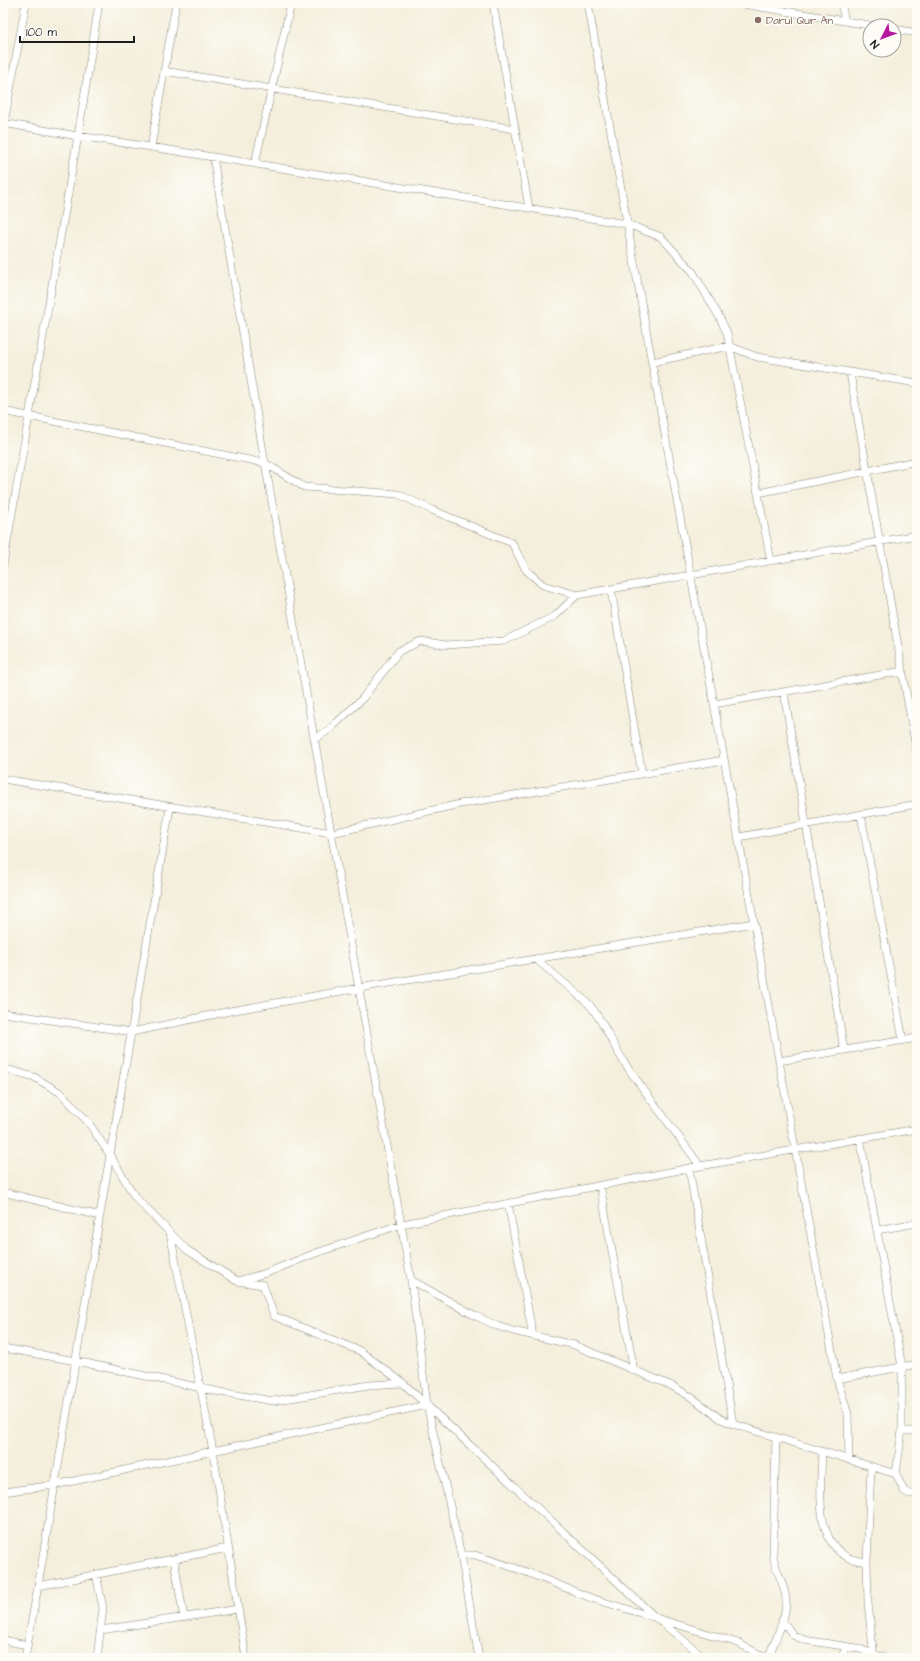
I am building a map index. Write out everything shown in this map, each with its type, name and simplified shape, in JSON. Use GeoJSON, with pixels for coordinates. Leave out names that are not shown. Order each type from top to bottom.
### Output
{"type":"FeatureCollection","features":[{"type":"Feature","properties":{"kind":"street"},"geometry":{"type":"LineString","coordinates":[[26,3],[4,123],[627,224],[661,237],[693,272],[727,333],[771,561]]}},
{"type":"Feature","properties":{"kind":"street"},"geometry":{"type":"LineString","coordinates":[[3,565],[78,136],[99,3]]}},
{"type":"Feature","properties":{"kind":"street"},"geometry":{"type":"LineString","coordinates":[[151,147],[176,3]]}},
{"type":"Feature","properties":{"kind":"street"},"geometry":{"type":"LineString","coordinates":[[255,163],[291,3]]}},
{"type":"Feature","properties":{"kind":"street"},"geometry":{"type":"LineString","coordinates":[[492,3],[529,208]]}},
{"type":"Feature","properties":{"kind":"street"},"geometry":{"type":"LineString","coordinates":[[588,3],[837,1379],[848,1414],[849,1460]]}},
{"type":"Feature","properties":{"kind":"street"},"geometry":{"type":"LineString","coordinates":[[737,3],[862,24]]}},
{"type":"Feature","properties":{"kind":"street"},"geometry":{"type":"LineString","coordinates":[[841,3],[845,21]]}},
{"type":"Feature","properties":{"kind":"street"},"geometry":{"type":"LineString","coordinates":[[902,30],[917,33]]}},
{"type":"Feature","properties":{"kind":"street"},"geometry":{"type":"LineString","coordinates":[[164,71],[515,129]]}},
{"type":"Feature","properties":{"kind":"street"},"geometry":{"type":"LineString","coordinates":[[213,157],[265,463],[402,1224],[411,1280],[427,1405],[461,1555],[479,1658]]}},
{"type":"Feature","properties":{"kind":"street"},"geometry":{"type":"LineString","coordinates":[[652,363],[657,360],[729,346],[757,357],[917,383]]}},
{"type":"Feature","properties":{"kind":"street"},"geometry":{"type":"LineString","coordinates":[[850,373],[917,754]]}},
{"type":"Feature","properties":{"kind":"street"},"geometry":{"type":"LineString","coordinates":[[3,411],[265,463],[304,487],[398,494],[432,510],[512,543],[526,570],[543,586],[577,595],[917,535]]}},
{"type":"Feature","properties":{"kind":"street"},"geometry":{"type":"LineString","coordinates":[[758,493],[917,461]]}},
{"type":"Feature","properties":{"kind":"street"},"geometry":{"type":"LineString","coordinates":[[611,589],[642,774]]}},
{"type":"Feature","properties":{"kind":"street"},"geometry":{"type":"LineString","coordinates":[[315,739],[330,729],[362,699],[400,651],[420,641],[446,645],[504,641],[555,616],[577,595]]}},
{"type":"Feature","properties":{"kind":"street"},"geometry":{"type":"LineString","coordinates":[[714,704],[903,671]]}},
{"type":"Feature","properties":{"kind":"street"},"geometry":{"type":"LineString","coordinates":[[784,692],[844,1050]]}},
{"type":"Feature","properties":{"kind":"street"},"geometry":{"type":"LineString","coordinates":[[3,779],[332,834],[460,804],[724,760]]}},
{"type":"Feature","properties":{"kind":"street"},"geometry":{"type":"LineString","coordinates":[[739,837],[917,804]]}},
{"type":"Feature","properties":{"kind":"street"},"geometry":{"type":"LineString","coordinates":[[25,1658],[170,808]]}},
{"type":"Feature","properties":{"kind":"street"},"geometry":{"type":"LineString","coordinates":[[861,815],[903,1040]]}},
{"type":"Feature","properties":{"kind":"street"},"geometry":{"type":"LineString","coordinates":[[3,1013],[132,1032],[230,1011],[359,988],[754,923]]}},
{"type":"Feature","properties":{"kind":"street"},"geometry":{"type":"LineString","coordinates":[[536,959],[589,1004],[627,1065],[700,1166]]}},
{"type":"Feature","properties":{"kind":"street"},"geometry":{"type":"LineString","coordinates":[[779,1061],[917,1038]]}},
{"type":"Feature","properties":{"kind":"street"},"geometry":{"type":"LineString","coordinates":[[3,1068],[34,1077],[61,1093],[88,1122],[135,1197],[187,1250],[237,1281],[263,1285],[274,1316],[360,1351],[403,1383],[656,1617],[705,1658]]}},
{"type":"Feature","properties":{"kind":"street"},"geometry":{"type":"LineString","coordinates":[[237,1281],[266,1273],[316,1253],[402,1224],[689,1168],[917,1129]]}},
{"type":"Feature","properties":{"kind":"street"},"geometry":{"type":"LineString","coordinates":[[860,1138],[902,1366],[902,1431],[896,1474],[904,1491],[910,1494],[917,1494]]}},
{"type":"Feature","properties":{"kind":"street"},"geometry":{"type":"LineString","coordinates":[[689,1168],[733,1424]]}},
{"type":"Feature","properties":{"kind":"street"},"geometry":{"type":"LineString","coordinates":[[600,1185],[634,1371]]}},
{"type":"Feature","properties":{"kind":"street"},"geometry":{"type":"LineString","coordinates":[[3,1192],[100,1216]]}},
{"type":"Feature","properties":{"kind":"street"},"geometry":{"type":"LineString","coordinates":[[508,1203],[533,1336]]}},
{"type":"Feature","properties":{"kind":"street"},"geometry":{"type":"LineString","coordinates":[[877,1230],[917,1223]]}},
{"type":"Feature","properties":{"kind":"street"},"geometry":{"type":"LineString","coordinates":[[170,1233],[214,1451],[246,1658]]}},
{"type":"Feature","properties":{"kind":"street"},"geometry":{"type":"LineString","coordinates":[[411,1280],[491,1323],[513,1331],[574,1345],[672,1386],[721,1419],[733,1424],[896,1474]]}},
{"type":"Feature","properties":{"kind":"street"},"geometry":{"type":"LineString","coordinates":[[3,1348],[76,1361],[201,1388],[272,1401],[369,1385],[403,1383]]}},
{"type":"Feature","properties":{"kind":"street"},"geometry":{"type":"LineString","coordinates":[[837,1379],[917,1364]]}},
{"type":"Feature","properties":{"kind":"street"},"geometry":{"type":"LineString","coordinates":[[3,1492],[54,1485],[427,1405]]}},
{"type":"Feature","properties":{"kind":"street"},"geometry":{"type":"LineString","coordinates":[[902,1431],[917,1432]]}},
{"type":"Feature","properties":{"kind":"street"},"geometry":{"type":"LineString","coordinates":[[461,1555],[475,1555],[524,1571],[591,1598],[738,1643],[767,1658],[786,1608],[784,1591],[774,1563],[773,1555],[776,1438]]}},
{"type":"Feature","properties":{"kind":"street"},"geometry":{"type":"LineString","coordinates":[[822,1452],[821,1514],[826,1532],[833,1544],[841,1553],[849,1558],[867,1562]]}},
{"type":"Feature","properties":{"kind":"street"},"geometry":{"type":"LineString","coordinates":[[871,1467],[867,1562],[868,1603],[873,1656]]}},
{"type":"Feature","properties":{"kind":"street"},"geometry":{"type":"LineString","coordinates":[[38,1586],[228,1548]]}},
{"type":"Feature","properties":{"kind":"street"},"geometry":{"type":"LineString","coordinates":[[174,1559],[184,1618]]}},
{"type":"Feature","properties":{"kind":"street"},"geometry":{"type":"LineString","coordinates":[[96,1574],[103,1608],[97,1658]]}},
{"type":"Feature","properties":{"kind":"street"},"geometry":{"type":"LineString","coordinates":[[101,1630],[238,1609]]}},
{"type":"Feature","properties":{"kind":"street"},"geometry":{"type":"LineString","coordinates":[[782,1620],[792,1635],[804,1640],[857,1648],[873,1656],[884,1658]]}},
{"type":"Feature","properties":{"kind":"street"},"geometry":{"type":"LineString","coordinates":[[3,1640],[27,1645]]}},
{"type":"Feature","properties":{"kind":"street"},"geometry":{"type":"LineString","coordinates":[[841,1658],[846,1647]]}},
{"type":"Feature","properties":{"kind":"place","name":"Darul Qur An"},"geometry":{"type":"Point","coordinates":[758,20]}}]}
